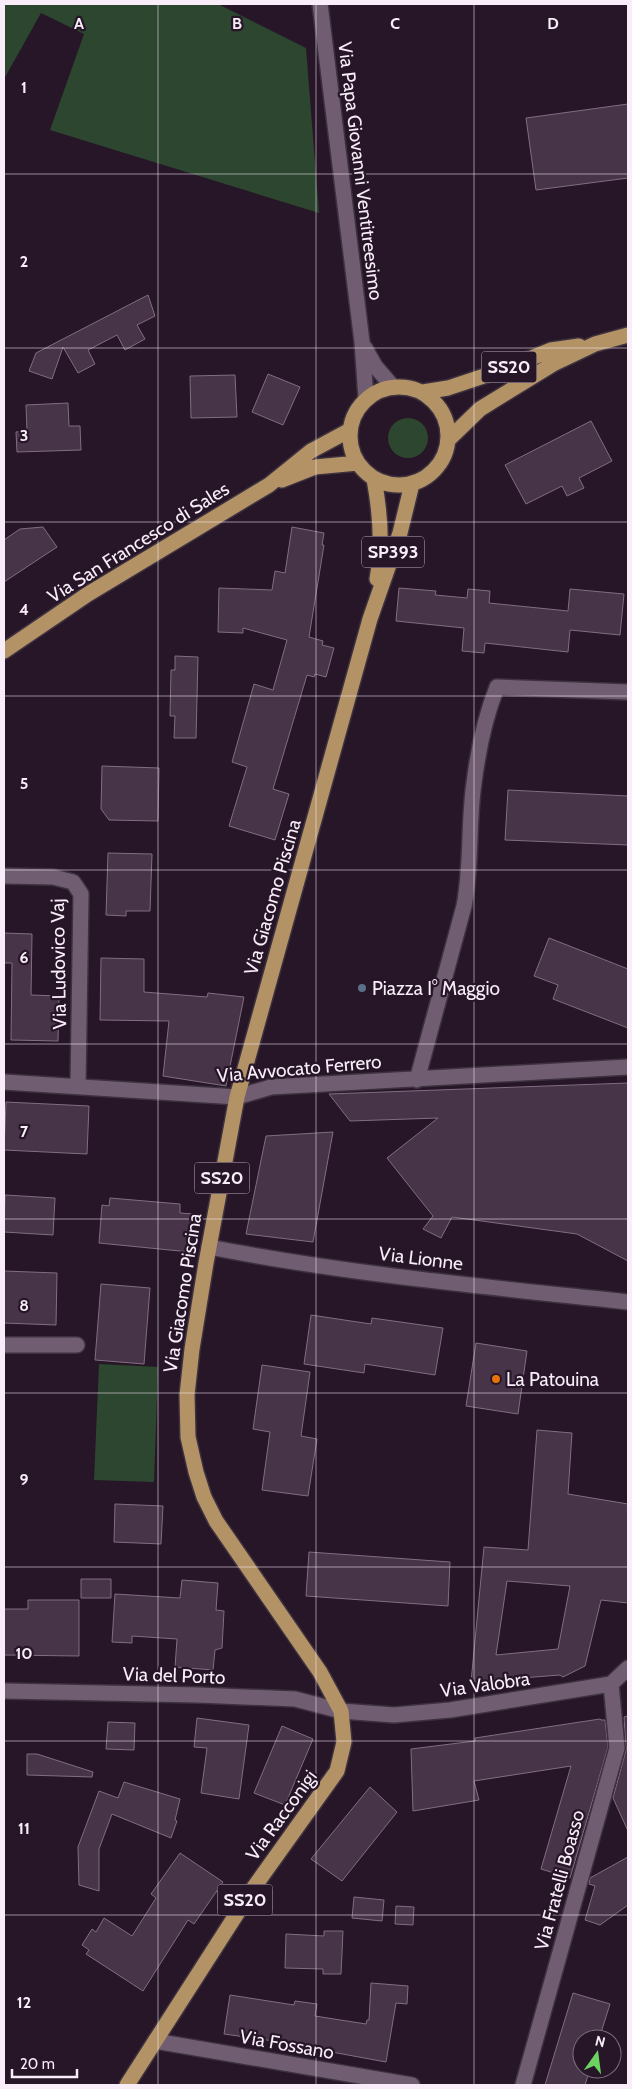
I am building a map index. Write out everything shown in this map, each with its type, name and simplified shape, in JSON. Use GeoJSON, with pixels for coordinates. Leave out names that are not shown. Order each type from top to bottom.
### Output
{"type":"FeatureCollection","features":[{"type":"Feature","properties":{"kind":"main road","name":"SS20"},"geometry":{"type":"LineString","coordinates":[[423,392],[448,388],[502,370],[551,350],[595,344],[628,335]]}},
{"type":"Feature","properties":{"kind":"main road","name":"SS20"},"geometry":{"type":"LineString","coordinates":[[449,439],[480,409],[500,395],[553,364],[595,344]]}},
{"type":"Feature","properties":{"kind":"main road"},"geometry":{"type":"LineString","coordinates":[[393,387],[409,387],[423,392],[443,412],[448,425],[449,439],[446,454],[438,467],[426,477],[412,484],[386,484],[374,479],[358,463],[351,447],[350,430],[353,418],[366,399],[378,390],[393,387]]}},
{"type":"Feature","properties":{"kind":"main road"},"geometry":{"type":"LineString","coordinates":[[269,485],[311,452],[350,430]]}},
{"type":"Feature","properties":{"kind":"main road"},"geometry":{"type":"LineString","coordinates":[[269,485],[315,467],[358,463]]}},
{"type":"Feature","properties":{"kind":"main road","name":"Via Giacomo Piscina"},"geometry":{"type":"LineString","coordinates":[[370,619],[380,566],[380,510],[374,479]]}},
{"type":"Feature","properties":{"kind":"main road","name":"Via Giacomo Piscina"},"geometry":{"type":"LineString","coordinates":[[341,1712],[320,1672],[216,1521],[204,1496],[196,1472],[188,1437],[187,1395],[192,1350],[209,1246],[237,1097],[370,619],[400,532],[412,484]]}},
{"type":"Feature","properties":{"kind":"main road","name":"Via San Francesco di Sales"},"geometry":{"type":"LineString","coordinates":[[4,651],[88,594],[269,485]]}},
{"type":"Feature","properties":{"kind":"main road","name":"Via Racconigi"},"geometry":{"type":"LineString","coordinates":[[127,2085],[252,1890],[337,1771],[344,1742],[341,1712]]}},
{"type":"Feature","properties":{"kind":"street","name":"Via Papa Giovanni Ventitreesimo"},"geometry":{"type":"LineString","coordinates":[[320,4],[362,342],[366,399]]}},
{"type":"Feature","properties":{"kind":"street","name":"Via Papa Giovanni Ventitreesimo"},"geometry":{"type":"LineString","coordinates":[[362,342],[375,366],[393,387]]}},
{"type":"Feature","properties":{"kind":"street"},"geometry":{"type":"LineString","coordinates":[[416,1080],[464,906],[469,882],[474,784],[488,709],[498,687],[628,692]]}},
{"type":"Feature","properties":{"kind":"street","name":"Via Ludovico Vaj"},"geometry":{"type":"LineString","coordinates":[[4,876],[53,877],[73,882],[81,894],[78,1086]]}},
{"type":"Feature","properties":{"kind":"street","name":"Via Avvocato Ferrero"},"geometry":{"type":"LineString","coordinates":[[4,1082],[237,1097],[271,1087],[628,1067]]}},
{"type":"Feature","properties":{"kind":"street","name":"Via Lionne"},"geometry":{"type":"LineString","coordinates":[[209,1246],[261,1257],[430,1280],[628,1302]]}},
{"type":"Feature","properties":{"kind":"street"},"geometry":{"type":"LineString","coordinates":[[4,1345],[77,1345]]}},
{"type":"Feature","properties":{"kind":"street"},"geometry":{"type":"LineString","coordinates":[[611,1684],[628,1668]]}},
{"type":"Feature","properties":{"kind":"street","name":"Via Valobra"},"geometry":{"type":"LineString","coordinates":[[341,1712],[394,1715],[450,1710],[611,1684]]}},
{"type":"Feature","properties":{"kind":"street","name":"Via Fratelli Boasso"},"geometry":{"type":"LineString","coordinates":[[523,2085],[617,1748],[611,1684]]}},
{"type":"Feature","properties":{"kind":"street","name":"Via del Porto"},"geometry":{"type":"LineString","coordinates":[[4,1690],[295,1699],[341,1712]]}},
{"type":"Feature","properties":{"kind":"street","name":"Via Fossano"},"geometry":{"type":"LineString","coordinates":[[155,2041],[412,2085]]}},
{"type":"Feature","properties":{"kind":"green space"},"geometry":{"type":"Polygon","coordinates":[[[4,4],[218,4],[306,48],[319,213],[50,130],[84,34],[41,13],[4,79],[4,4]]]}},
{"type":"Feature","properties":{"kind":"green space"},"geometry":{"type":"Polygon","coordinates":[[[408,418],[422,424],[428,438],[422,452],[408,458],[394,452],[388,438],[394,424],[408,418]]]}},
{"type":"Feature","properties":{"kind":"green space"},"geometry":{"type":"Polygon","coordinates":[[[99,1364],[158,1367],[154,1482],[94,1480],[99,1364]]]}},
{"type":"Feature","properties":{"kind":"building"},"geometry":{"type":"Polygon","coordinates":[[[628,104],[628,178],[536,190],[526,118],[628,104]]]}},
{"type":"Feature","properties":{"kind":"building"},"geometry":{"type":"Polygon","coordinates":[[[148,295],[155,316],[137,325],[145,339],[125,350],[117,335],[88,350],[95,364],[78,373],[63,347],[52,379],[29,371],[36,353],[148,295]]]}},
{"type":"Feature","properties":{"kind":"building"},"geometry":{"type":"Polygon","coordinates":[[[268,374],[300,387],[283,425],[252,412],[268,374]]]}},
{"type":"Feature","properties":{"kind":"building"},"geometry":{"type":"Polygon","coordinates":[[[235,375],[237,417],[191,418],[190,376],[235,375]]]}},
{"type":"Feature","properties":{"kind":"building"},"geometry":{"type":"Polygon","coordinates":[[[68,403],[69,426],[80,426],[81,450],[17,452],[16,432],[27,431],[26,405],[68,403]]]}},
{"type":"Feature","properties":{"kind":"building"},"geometry":{"type":"Polygon","coordinates":[[[591,421],[612,461],[579,478],[584,488],[567,496],[562,486],[526,504],[505,465],[591,421]]]}},
{"type":"Feature","properties":{"kind":"building"},"geometry":{"type":"Polygon","coordinates":[[[43,527],[57,547],[4,582],[4,540],[20,529],[43,527]]]}},
{"type":"Feature","properties":{"kind":"building"},"geometry":{"type":"Polygon","coordinates":[[[292,527],[324,533],[322,545],[324,545],[309,637],[323,641],[322,645],[334,648],[326,677],[315,674],[314,677],[307,675],[273,789],[289,794],[275,840],[229,826],[247,767],[232,762],[254,684],[273,690],[287,640],[243,628],[243,633],[218,632],[219,588],[272,590],[275,571],[285,573],[292,527]]]}},
{"type":"Feature","properties":{"kind":"building"},"geometry":{"type":"Polygon","coordinates":[[[399,588],[436,591],[435,595],[467,598],[468,589],[490,591],[489,603],[568,611],[570,589],[624,594],[620,635],[570,630],[568,652],[485,643],[484,653],[462,651],[464,628],[396,621],[399,588]]]}},
{"type":"Feature","properties":{"kind":"building"},"geometry":{"type":"Polygon","coordinates":[[[175,656],[198,657],[196,738],[174,738],[175,716],[170,716],[171,670],[175,670],[175,656]]]}},
{"type":"Feature","properties":{"kind":"building"},"geometry":{"type":"Polygon","coordinates":[[[102,766],[159,768],[158,821],[109,820],[101,809],[102,766]]]}},
{"type":"Feature","properties":{"kind":"building"},"geometry":{"type":"Polygon","coordinates":[[[508,790],[628,796],[628,845],[505,840],[508,790]]]}},
{"type":"Feature","properties":{"kind":"building"},"geometry":{"type":"Polygon","coordinates":[[[108,853],[152,854],[150,911],[126,911],[126,916],[106,915],[108,853]]]}},
{"type":"Feature","properties":{"kind":"building"},"geometry":{"type":"Polygon","coordinates":[[[4,933],[32,934],[31,995],[59,996],[58,1041],[11,1040],[12,963],[4,963],[4,933]]]}},
{"type":"Feature","properties":{"kind":"building"},"geometry":{"type":"Polygon","coordinates":[[[549,938],[628,969],[628,1028],[553,999],[558,985],[534,976],[549,938]]]}},
{"type":"Feature","properties":{"kind":"building"},"geometry":{"type":"Polygon","coordinates":[[[101,958],[144,959],[144,992],[207,997],[208,993],[244,997],[226,1086],[163,1076],[169,1021],[100,1020],[101,958]]]}},
{"type":"Feature","properties":{"kind":"building"},"geometry":{"type":"Polygon","coordinates":[[[628,1083],[628,1261],[577,1234],[452,1217],[441,1238],[423,1229],[433,1216],[387,1158],[438,1118],[350,1121],[329,1094],[628,1083]]]}},
{"type":"Feature","properties":{"kind":"building"},"geometry":{"type":"Polygon","coordinates":[[[6,1102],[89,1106],[87,1154],[4,1150],[6,1102]]]}},
{"type":"Feature","properties":{"kind":"building"},"geometry":{"type":"Polygon","coordinates":[[[333,1132],[313,1242],[246,1234],[266,1136],[333,1132]]]}},
{"type":"Feature","properties":{"kind":"building"},"geometry":{"type":"Polygon","coordinates":[[[5,1195],[55,1198],[53,1235],[4,1232],[5,1195]]]}},
{"type":"Feature","properties":{"kind":"building"},"geometry":{"type":"Polygon","coordinates":[[[110,1198],[180,1204],[180,1213],[193,1214],[190,1252],[99,1243],[102,1205],[109,1206],[110,1198]]]}},
{"type":"Feature","properties":{"kind":"building"},"geometry":{"type":"Polygon","coordinates":[[[4,1271],[57,1273],[56,1325],[4,1323],[4,1271]]]}},
{"type":"Feature","properties":{"kind":"building"},"geometry":{"type":"Polygon","coordinates":[[[101,1284],[150,1288],[144,1364],[95,1360],[101,1284]]]}},
{"type":"Feature","properties":{"kind":"building"},"geometry":{"type":"Polygon","coordinates":[[[311,1315],[371,1324],[372,1318],[443,1328],[435,1375],[365,1364],[364,1373],[304,1364],[311,1315]]]}},
{"type":"Feature","properties":{"kind":"building","name":"La Patouina"},"geometry":{"type":"Polygon","coordinates":[[[476,1343],[527,1351],[518,1414],[466,1406],[476,1343]]]}},
{"type":"Feature","properties":{"kind":"building"},"geometry":{"type":"Polygon","coordinates":[[[262,1365],[310,1372],[301,1436],[317,1439],[308,1496],[262,1490],[270,1432],[253,1429],[262,1365]]]}},
{"type":"Feature","properties":{"kind":"building"},"geometry":{"type":"Polygon","coordinates":[[[537,1430],[572,1433],[568,1494],[628,1504],[628,1603],[601,1600],[585,1666],[563,1677],[560,1675],[471,1682],[484,1547],[528,1550],[537,1430]],[[507,1581],[496,1655],[558,1649],[570,1586],[507,1581]]]}},
{"type":"Feature","properties":{"kind":"building"},"geometry":{"type":"Polygon","coordinates":[[[115,1504],[163,1506],[161,1544],[114,1542],[115,1504]]]}},
{"type":"Feature","properties":{"kind":"building"},"geometry":{"type":"Polygon","coordinates":[[[309,1552],[450,1562],[448,1606],[306,1596],[309,1552]]]}},
{"type":"Feature","properties":{"kind":"building"},"geometry":{"type":"Polygon","coordinates":[[[81,1579],[111,1579],[111,1598],[81,1598],[81,1579]]]}},
{"type":"Feature","properties":{"kind":"building"},"geometry":{"type":"Polygon","coordinates":[[[182,1580],[218,1583],[216,1610],[224,1611],[222,1648],[215,1650],[213,1670],[175,1667],[177,1639],[132,1636],[132,1643],[112,1642],[115,1594],[180,1598],[182,1580]]]}},
{"type":"Feature","properties":{"kind":"building"},"geometry":{"type":"Polygon","coordinates":[[[28,1600],[79,1600],[79,1656],[4,1655],[4,1609],[28,1609],[28,1600]]]}},
{"type":"Feature","properties":{"kind":"building"},"geometry":{"type":"Polygon","coordinates":[[[628,1716],[628,1831],[613,1798],[626,1750],[624,1717],[628,1716]]]}},
{"type":"Feature","properties":{"kind":"building"},"geometry":{"type":"Polygon","coordinates":[[[197,1718],[249,1725],[239,1799],[201,1793],[207,1748],[194,1747],[197,1718]]]}},
{"type":"Feature","properties":{"kind":"building"},"geometry":{"type":"Polygon","coordinates":[[[600,1719],[605,1720],[608,1747],[570,1878],[541,1869],[571,1766],[474,1781],[479,1800],[413,1811],[411,1749],[475,1741],[475,1738],[600,1719]]]}},
{"type":"Feature","properties":{"kind":"building"},"geometry":{"type":"Polygon","coordinates":[[[108,1722],[135,1723],[134,1750],[106,1749],[108,1722]]]}},
{"type":"Feature","properties":{"kind":"building"},"geometry":{"type":"Polygon","coordinates":[[[282,1726],[313,1739],[285,1805],[254,1793],[282,1726]]]}},
{"type":"Feature","properties":{"kind":"building"},"geometry":{"type":"Polygon","coordinates":[[[27,1754],[37,1754],[93,1772],[92,1777],[27,1775],[27,1754]]]}},
{"type":"Feature","properties":{"kind":"building"},"geometry":{"type":"Polygon","coordinates":[[[124,1782],[180,1799],[175,1820],[177,1821],[171,1838],[112,1814],[99,1849],[99,1891],[79,1885],[78,1847],[99,1791],[118,1798],[124,1782]]]}},
{"type":"Feature","properties":{"kind":"building"},"geometry":{"type":"Polygon","coordinates":[[[370,1787],[397,1812],[342,1881],[311,1859],[370,1787]]]}},
{"type":"Feature","properties":{"kind":"building"},"geometry":{"type":"Polygon","coordinates":[[[180,1853],[223,1882],[194,1924],[188,1920],[143,1991],[86,1954],[89,1950],[82,1945],[92,1929],[96,1932],[104,1918],[132,1936],[156,1898],[151,1894],[180,1853]]]}},
{"type":"Feature","properties":{"kind":"building"},"geometry":{"type":"Polygon","coordinates":[[[628,1857],[628,1905],[600,1925],[585,1920],[595,1886],[589,1884],[590,1878],[628,1857]]]}},
{"type":"Feature","properties":{"kind":"building"},"geometry":{"type":"Polygon","coordinates":[[[354,1897],[384,1900],[382,1921],[352,1918],[354,1897]]]}},
{"type":"Feature","properties":{"kind":"building"},"geometry":{"type":"Polygon","coordinates":[[[396,1906],[414,1907],[413,1925],[395,1924],[396,1906]]]}},
{"type":"Feature","properties":{"kind":"building"},"geometry":{"type":"Polygon","coordinates":[[[324,1931],[343,1931],[341,1974],[323,1974],[323,1969],[285,1968],[286,1934],[324,1936],[324,1931]]]}},
{"type":"Feature","properties":{"kind":"building"},"geometry":{"type":"Polygon","coordinates":[[[371,1983],[408,1986],[407,2004],[396,2003],[386,2062],[310,2048],[309,2052],[288,2049],[288,2043],[224,2034],[230,1995],[294,2005],[295,2001],[317,2004],[315,2016],[366,2024],[367,2020],[369,2020],[371,1983]]]}},
{"type":"Feature","properties":{"kind":"building"},"geometry":{"type":"Polygon","coordinates":[[[573,1993],[610,2004],[602,2029],[572,2029],[572,2079],[587,2079],[585,2085],[545,2085],[573,1993]]]}},
{"type":"Feature","properties":{"kind":"place","name":"Piazza I° Maggio"},"geometry":{"type":"Point","coordinates":[362,988]}},
{"type":"Feature","properties":{"kind":"place","name":"La Patouina"},"geometry":{"type":"Point","coordinates":[496,1379]}}]}
